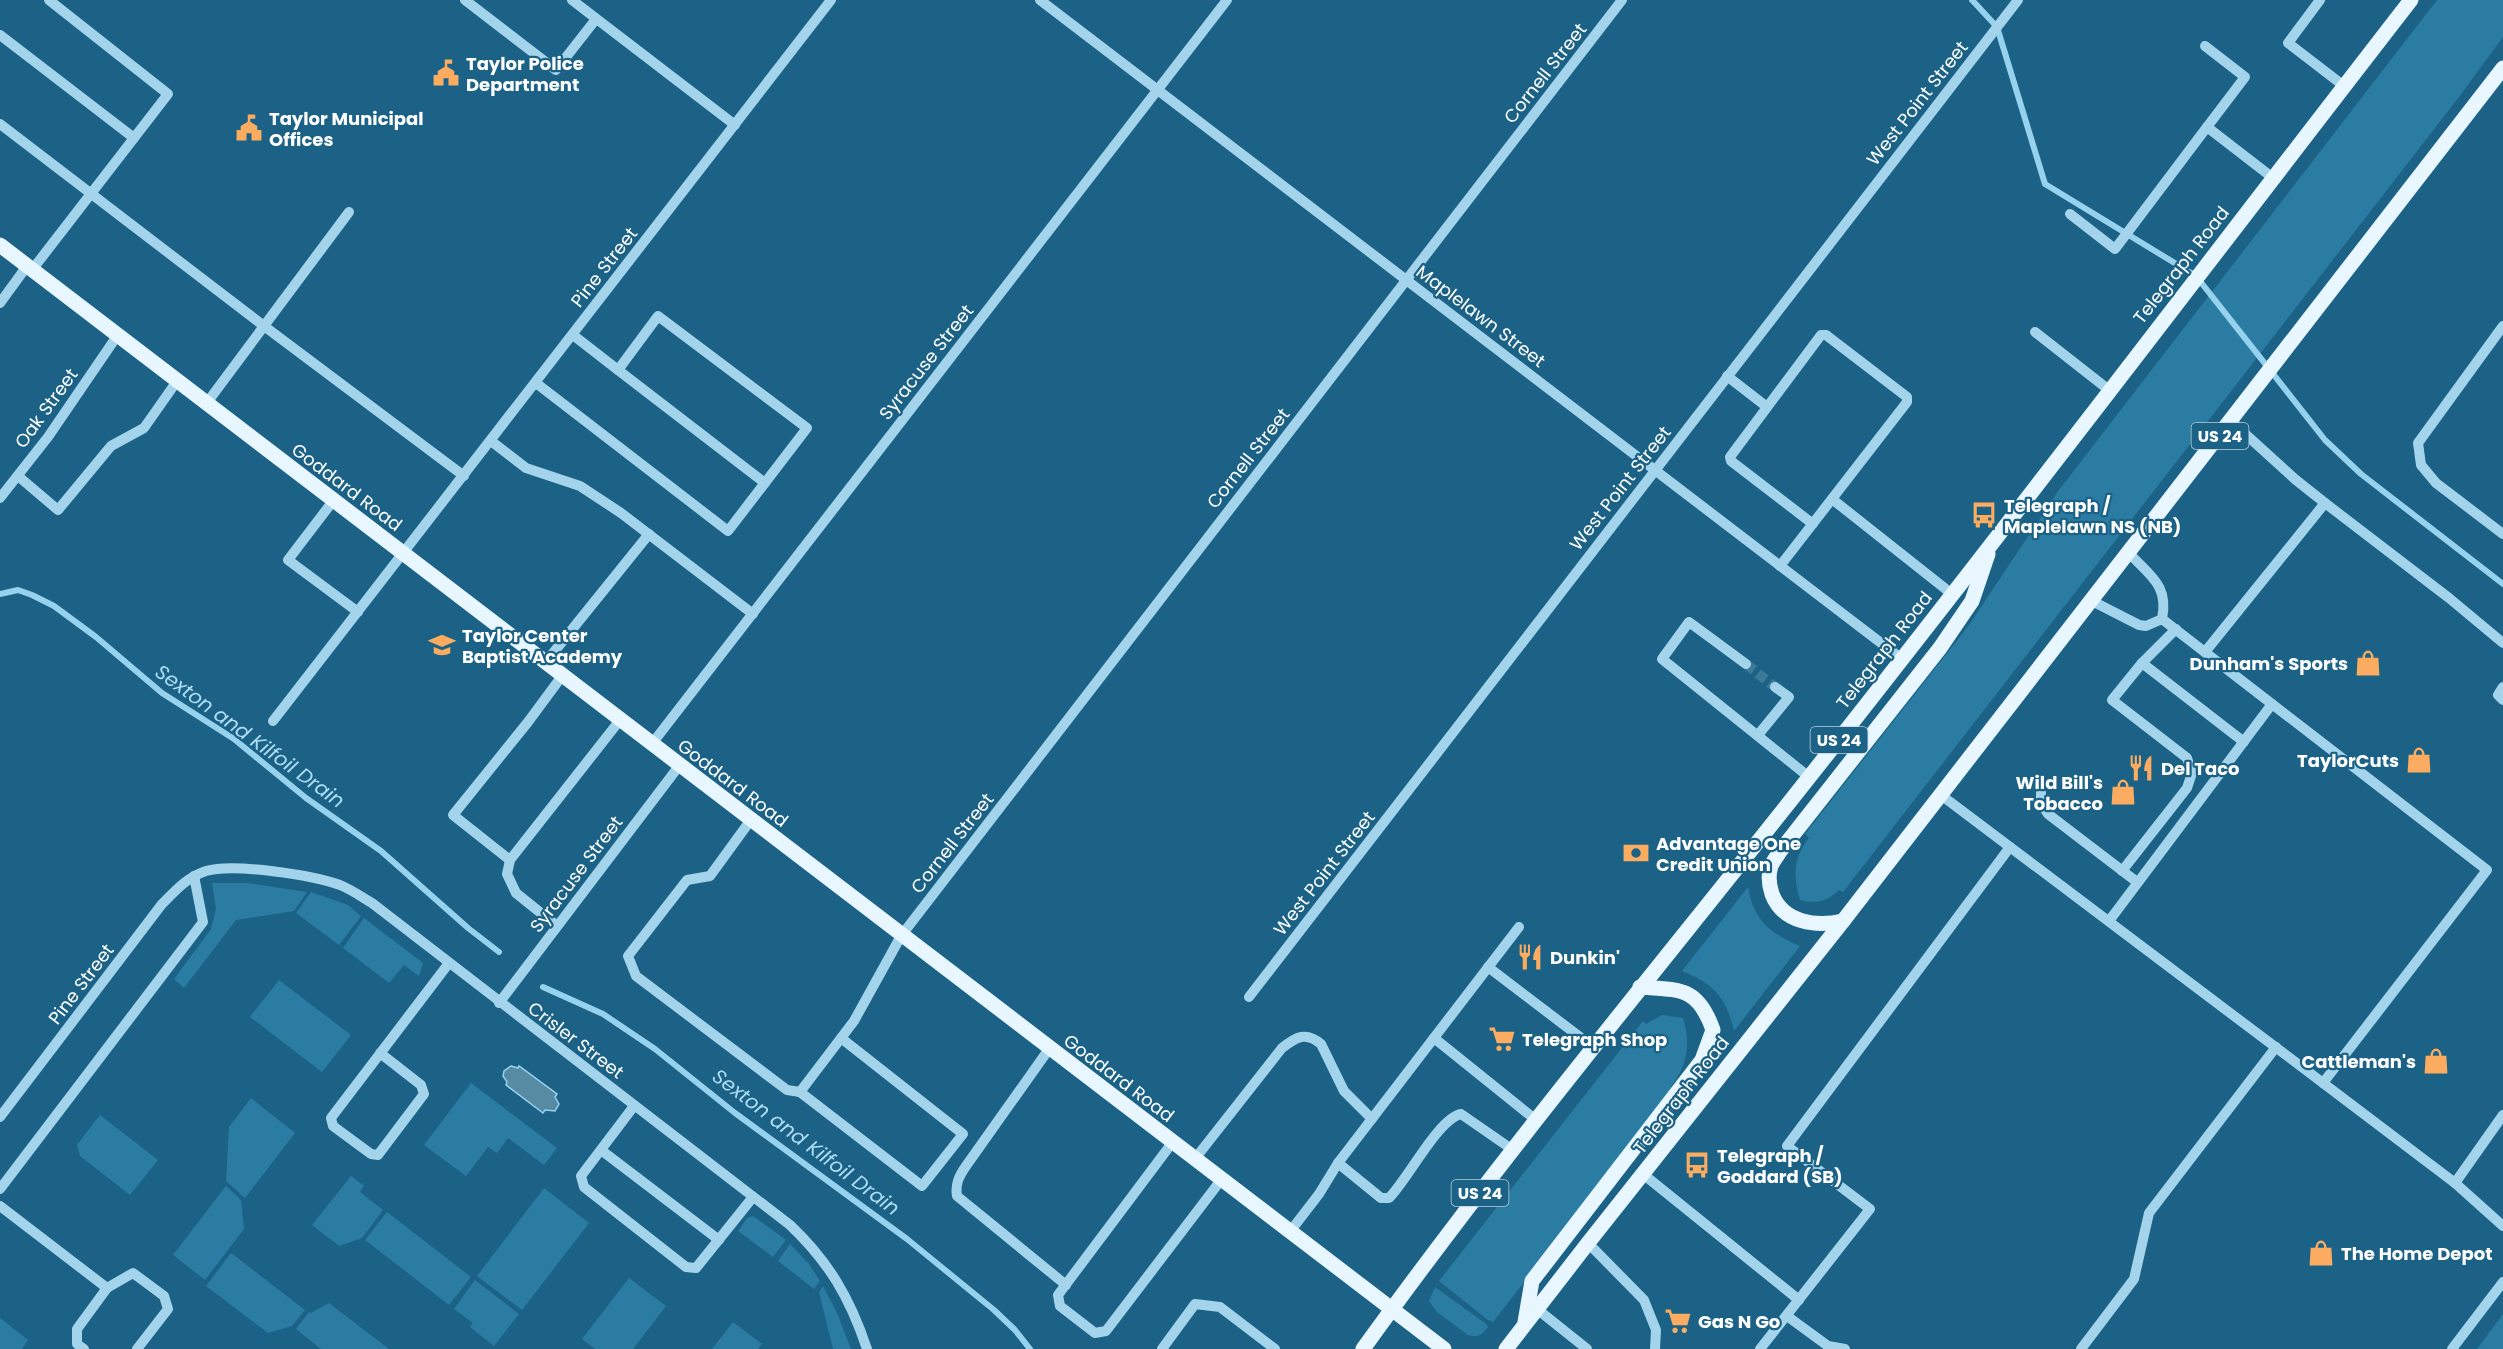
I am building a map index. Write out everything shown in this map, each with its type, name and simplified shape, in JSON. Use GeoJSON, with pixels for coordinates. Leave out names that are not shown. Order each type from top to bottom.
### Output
{"type":"FeatureCollection","features":[{"type":"Feature","properties":{"kind":"main road","name":"Telegraph Road"},"geometry":{"type":"LineString","coordinates":[[1364,1349],[1536,1120],[1902,659],[2407,1]]}},
{"type":"Feature","properties":{"kind":"main road","name":"Telegraph Road"},"geometry":{"type":"LineString","coordinates":[[1506,1349],[1843,921],[2502,73]]}},
{"type":"Feature","properties":{"kind":"main road","name":"Goddard Road"},"geometry":{"type":"LineString","coordinates":[[0,245],[1391,1311],[1444,1349]]}},
{"type":"Feature","properties":{"kind":"main road"},"geometry":{"type":"LineString","coordinates":[[1843,921],[1817,924],[1802,921],[1781,910],[1774,901],[1768,885],[1771,867],[1780,850],[1940,648],[1972,601],[1991,543]]}},
{"type":"Feature","properties":{"kind":"main road"},"geometry":{"type":"LineString","coordinates":[[1525,1325],[1532,1281],[1702,1060],[1713,1030],[1706,1010],[1697,999],[1685,993],[1640,987]]}},
{"type":"Feature","properties":{"kind":"street"},"geometry":{"type":"LineString","coordinates":[[0,303],[91,194],[168,94],[49,0]]}},
{"type":"Feature","properties":{"kind":"street"},"geometry":{"type":"LineString","coordinates":[[465,0],[556,70],[596,19]]}},
{"type":"Feature","properties":{"kind":"street"},"geometry":{"type":"LineString","coordinates":[[572,0],[735,125]]}},
{"type":"Feature","properties":{"kind":"street","name":"Pine Street"},"geometry":{"type":"LineString","coordinates":[[273,721],[404,555],[831,0]]}},
{"type":"Feature","properties":{"kind":"street","name":"Maplelawn Street"},"geometry":{"type":"LineString","coordinates":[[1040,0],[1902,659]]}},
{"type":"Feature","properties":{"kind":"street","name":"Syracuse Street"},"geometry":{"type":"LineString","coordinates":[[651,745],[1227,0]]}},
{"type":"Feature","properties":{"kind":"street","name":"Cornell Street"},"geometry":{"type":"LineString","coordinates":[[800,1092],[854,1021],[901,936],[1622,0]]}},
{"type":"Feature","properties":{"kind":"street","name":"West Point Street"},"geometry":{"type":"LineString","coordinates":[[1249,997],[2018,0]]}},
{"type":"Feature","properties":{"kind":"street"},"geometry":{"type":"LineString","coordinates":[[2320,0],[2288,43],[2344,86]]}},
{"type":"Feature","properties":{"kind":"street"},"geometry":{"type":"LineString","coordinates":[[0,35],[134,138]]}},
{"type":"Feature","properties":{"kind":"street"},"geometry":{"type":"LineString","coordinates":[[2070,214],[2115,249],[2245,77],[2205,46]]}},
{"type":"Feature","properties":{"kind":"street"},"geometry":{"type":"LineString","coordinates":[[0,124],[464,476]]}},
{"type":"Feature","properties":{"kind":"street"},"geometry":{"type":"LineString","coordinates":[[2207,127],[2273,178]]}},
{"type":"Feature","properties":{"kind":"street"},"geometry":{"type":"LineString","coordinates":[[206,404],[349,212]]}},
{"type":"Feature","properties":{"kind":"street"},"geometry":{"type":"LineString","coordinates":[[536,383],[728,531],[807,428],[658,316],[618,370]]}},
{"type":"Feature","properties":{"kind":"street"},"geometry":{"type":"LineString","coordinates":[[2503,326],[2418,443],[2421,465],[2436,483],[2503,534]]}},
{"type":"Feature","properties":{"kind":"street"},"geometry":{"type":"LineString","coordinates":[[2035,332],[2109,390]]}},
{"type":"Feature","properties":{"kind":"street"},"geometry":{"type":"LineString","coordinates":[[573,335],[765,483]]}},
{"type":"Feature","properties":{"kind":"street"},"geometry":{"type":"LineString","coordinates":[[1780,566],[1813,524],[1832,498],[1907,402],[1907,397],[1826,335],[1821,335],[1730,457],[1731,461],[1813,524]]}},
{"type":"Feature","properties":{"kind":"street","name":"Oak Street"},"geometry":{"type":"LineString","coordinates":[[0,498],[48,437],[117,336]]}},
{"type":"Feature","properties":{"kind":"street"},"geometry":{"type":"LineString","coordinates":[[1727,376],[1767,407]]}},
{"type":"Feature","properties":{"kind":"street"},"geometry":{"type":"LineString","coordinates":[[18,476],[58,510],[111,446],[132,437],[144,428],[177,381]]}},
{"type":"Feature","properties":{"kind":"street"},"geometry":{"type":"LineString","coordinates":[[2231,421],[2296,480],[2503,643]]}},
{"type":"Feature","properties":{"kind":"street"},"geometry":{"type":"LineString","coordinates":[[491,441],[526,468],[580,486],[649,534],[753,614]]}},
{"type":"Feature","properties":{"kind":"street"},"geometry":{"type":"LineString","coordinates":[[1832,498],[1952,594]]}},
{"type":"Feature","properties":{"kind":"street"},"geometry":{"type":"LineString","coordinates":[[333,501],[288,560],[358,612]]}},
{"type":"Feature","properties":{"kind":"street"},"geometry":{"type":"LineString","coordinates":[[2205,652],[2325,503]]}},
{"type":"Feature","properties":{"kind":"street"},"geometry":{"type":"LineString","coordinates":[[545,663],[649,534]]}},
{"type":"Feature","properties":{"kind":"street"},"geometry":{"type":"LineString","coordinates":[[2129,553],[2164,593],[2162,619]]}},
{"type":"Feature","properties":{"kind":"street"},"geometry":{"type":"LineString","coordinates":[[2092,601],[2139,625],[2146,626],[2162,619]]}},
{"type":"Feature","properties":{"kind":"street"},"geometry":{"type":"LineString","coordinates":[[2162,619],[2487,870],[2323,1083]]}},
{"type":"Feature","properties":{"kind":"street"},"geometry":{"type":"LineString","coordinates":[[1746,664],[1689,622],[1662,659],[1809,777]]}},
{"type":"Feature","properties":{"kind":"street"},"geometry":{"type":"LineString","coordinates":[[2122,871],[2187,788],[2192,773],[2187,758],[2112,700],[2142,663],[2176,629]]}},
{"type":"Feature","properties":{"kind":"street"},"geometry":{"type":"LineString","coordinates":[[2142,663],[2244,742]]}},
{"type":"Feature","properties":{"kind":"street"},"geometry":{"type":"LineString","coordinates":[[510,860],[453,815],[562,676]]}},
{"type":"Feature","properties":{"kind":"street"},"geometry":{"type":"LineString","coordinates":[[1758,735],[1789,697],[1775,687]]}},
{"type":"Feature","properties":{"kind":"street"},"geometry":{"type":"LineString","coordinates":[[2503,687],[2498,695],[2503,699]]}},
{"type":"Feature","properties":{"kind":"street"},"geometry":{"type":"LineString","coordinates":[[2109,921],[2272,704]]}},
{"type":"Feature","properties":{"kind":"street"},"geometry":{"type":"LineString","coordinates":[[557,926],[516,893],[507,874],[510,860],[620,720]]}},
{"type":"Feature","properties":{"kind":"street","name":"Syracuse Street"},"geometry":{"type":"LineString","coordinates":[[499,1003],[679,766]]}},
{"type":"Feature","properties":{"kind":"street"},"geometry":{"type":"LineString","coordinates":[[2041,793],[2041,804],[2048,814],[2138,882]]}},
{"type":"Feature","properties":{"kind":"street"},"geometry":{"type":"LineString","coordinates":[[1941,795],[2455,1183],[2503,1226]]}},
{"type":"Feature","properties":{"kind":"street"},"geometry":{"type":"LineString","coordinates":[[750,820],[710,876],[687,880],[628,956],[636,976],[787,1090],[800,1092],[922,1186],[963,1134],[842,1038]]}},
{"type":"Feature","properties":{"kind":"street"},"geometry":{"type":"LineString","coordinates":[[1760,1349],[1870,1209],[1787,1146],[2010,847]]}},
{"type":"Feature","properties":{"kind":"street","name":"Crisler Street"},"geometry":{"type":"LineString","coordinates":[[194,876],[207,871],[230,868],[316,878],[340,885],[372,903],[790,1225],[826,1263],[851,1305],[867,1349]]}},
{"type":"Feature","properties":{"kind":"street"},"geometry":{"type":"LineString","coordinates":[[0,1189],[203,922],[194,876]]}},
{"type":"Feature","properties":{"kind":"street","name":"Pine Street"},"geometry":{"type":"LineString","coordinates":[[0,1117],[162,904],[182,884],[194,876]]}},
{"type":"Feature","properties":{"kind":"street"},"geometry":{"type":"LineString","coordinates":[[1289,1233],[1319,1194],[1338,1163],[1519,927]]}},
{"type":"Feature","properties":{"kind":"street"},"geometry":{"type":"LineString","coordinates":[[380,1053],[421,1085],[424,1094],[378,1155],[371,1154],[333,1126],[331,1118],[380,1053],[449,963]]}},
{"type":"Feature","properties":{"kind":"street"},"geometry":{"type":"LineString","coordinates":[[1488,967],[1593,1047]]}},
{"type":"Feature","properties":{"kind":"street"},"geometry":{"type":"LineString","coordinates":[[1194,1160],[1282,1048],[1294,1038],[1304,1035],[1315,1038],[1321,1044],[1344,1091],[1372,1119]]}},
{"type":"Feature","properties":{"kind":"street"},"geometry":{"type":"LineString","coordinates":[[1434,1038],[1536,1120]]}},
{"type":"Feature","properties":{"kind":"street"},"geometry":{"type":"LineString","coordinates":[[2081,1349],[2134,1279],[2149,1213],[2276,1047]]}},
{"type":"Feature","properties":{"kind":"street"},"geometry":{"type":"LineString","coordinates":[[1049,1049],[958,1177],[956,1189],[957,1196],[1066,1285]]}},
{"type":"Feature","properties":{"kind":"street"},"geometry":{"type":"LineString","coordinates":[[634,1106],[581,1176],[584,1187],[686,1267],[696,1268],[753,1197]]}},
{"type":"Feature","properties":{"kind":"street"},"geometry":{"type":"LineString","coordinates":[[1338,1163],[1381,1198],[1389,1198],[1443,1126],[1454,1116],[1461,1114],[1513,1150]]}},
{"type":"Feature","properties":{"kind":"street"},"geometry":{"type":"LineString","coordinates":[[2455,1183],[2503,1114]]}},
{"type":"Feature","properties":{"kind":"street"},"geometry":{"type":"LineString","coordinates":[[1172,1143],[1058,1295],[1060,1306],[1095,1333],[1106,1331],[1221,1180]]}},
{"type":"Feature","properties":{"kind":"street"},"geometry":{"type":"LineString","coordinates":[[601,1150],[719,1240]]}},
{"type":"Feature","properties":{"kind":"street"},"geometry":{"type":"LineString","coordinates":[[1643,1174],[1799,1300]]}},
{"type":"Feature","properties":{"kind":"street"},"geometry":{"type":"LineString","coordinates":[[0,1206],[107,1288]]}},
{"type":"Feature","properties":{"kind":"street"},"geometry":{"type":"LineString","coordinates":[[1588,1243],[1644,1300],[1656,1330],[1655,1349]]}},
{"type":"Feature","properties":{"kind":"street"},"geometry":{"type":"LineString","coordinates":[[84,1349],[77,1344],[77,1329],[107,1288],[133,1273],[164,1296],[168,1309],[137,1349]]}},
{"type":"Feature","properties":{"kind":"street"},"geometry":{"type":"LineString","coordinates":[[2452,1349],[2503,1282]]}},
{"type":"Feature","properties":{"kind":"street"},"geometry":{"type":"LineString","coordinates":[[1162,1349],[1195,1304],[1220,1306],[1275,1349]]}},
{"type":"Feature","properties":{"kind":"street"},"geometry":{"type":"LineString","coordinates":[[1537,1309],[1587,1349]]}},
{"type":"Feature","properties":{"kind":"street"},"geometry":{"type":"LineString","coordinates":[[1787,1316],[1827,1347],[1845,1349]]}},
{"type":"Feature","properties":{"kind":"shaded area"},"geometry":{"type":"Polygon","coordinates":[[[2437,0],[2503,0],[2503,37],[2459,97],[1843,892],[1839,890],[1821,901],[1800,900],[1796,883],[1796,868],[1800,852],[1809,838],[1805,834],[1969,625],[2059,490],[2437,0]]]}},
{"type":"Feature","properties":{"kind":"shaded area"},"geometry":{"type":"Polygon","coordinates":[[[212,883],[247,883],[307,892],[294,911],[236,920],[184,988],[174,979],[211,929],[216,909],[212,883]]]}},
{"type":"Feature","properties":{"kind":"shaded area"},"geometry":{"type":"Polygon","coordinates":[[[1748,887],[1754,909],[1765,924],[1772,931],[1800,946],[1734,1031],[1727,1009],[1717,993],[1702,981],[1682,971],[1748,887]]]}},
{"type":"Feature","properties":{"kind":"shaded area"},"geometry":{"type":"Polygon","coordinates":[[[311,892],[348,905],[361,916],[339,945],[296,913],[311,892]]]}},
{"type":"Feature","properties":{"kind":"shaded area"},"geometry":{"type":"Polygon","coordinates":[[[364,918],[423,963],[419,976],[404,965],[389,983],[343,948],[364,918]]]}},
{"type":"Feature","properties":{"kind":"shaded area"},"geometry":{"type":"Polygon","coordinates":[[[279,980],[351,1035],[322,1072],[250,1017],[279,980]]]}},
{"type":"Feature","properties":{"kind":"shaded area"},"geometry":{"type":"Polygon","coordinates":[[[1662,1015],[1683,1018],[1687,1037],[1684,1063],[1671,1087],[1674,1090],[1493,1322],[1488,1320],[1439,1281],[1643,1021],[1646,1024],[1662,1015]]]}},
{"type":"Feature","properties":{"kind":"shaded area"},"geometry":{"type":"Polygon","coordinates":[[[511,1066],[518,1068],[519,1066],[557,1094],[555,1097],[559,1104],[555,1111],[545,1110],[543,1113],[506,1085],[504,1071],[511,1066]]]}},
{"type":"Feature","properties":{"kind":"shaded area"},"geometry":{"type":"Polygon","coordinates":[[[471,1083],[557,1148],[544,1165],[508,1138],[497,1153],[488,1147],[466,1176],[424,1145],[471,1083]]]}},
{"type":"Feature","properties":{"kind":"shaded area"},"geometry":{"type":"Polygon","coordinates":[[[251,1098],[295,1133],[245,1198],[226,1181],[229,1127],[251,1098]]]}},
{"type":"Feature","properties":{"kind":"shaded area"},"geometry":{"type":"Polygon","coordinates":[[[100,1115],[158,1160],[130,1195],[80,1156],[77,1145],[100,1115]]]}},
{"type":"Feature","properties":{"kind":"shaded area"},"geometry":{"type":"Polygon","coordinates":[[[351,1176],[364,1186],[360,1192],[383,1210],[362,1238],[339,1246],[312,1225],[351,1176]]]}},
{"type":"Feature","properties":{"kind":"shaded area"},"geometry":{"type":"Polygon","coordinates":[[[226,1186],[241,1200],[244,1229],[205,1280],[173,1255],[226,1186]]]}},
{"type":"Feature","properties":{"kind":"shaded area"},"geometry":{"type":"Polygon","coordinates":[[[544,1188],[589,1223],[522,1310],[477,1276],[544,1188]]]}},
{"type":"Feature","properties":{"kind":"shaded area"},"geometry":{"type":"Polygon","coordinates":[[[387,1212],[471,1277],[449,1305],[365,1240],[387,1212]]]}},
{"type":"Feature","properties":{"kind":"shaded area"},"geometry":{"type":"Polygon","coordinates":[[[753,1216],[786,1240],[773,1257],[738,1231],[747,1218],[753,1216]]]}},
{"type":"Feature","properties":{"kind":"shaded area"},"geometry":{"type":"Polygon","coordinates":[[[790,1244],[809,1264],[820,1281],[814,1289],[778,1261],[790,1244]]]}},
{"type":"Feature","properties":{"kind":"shaded area"},"geometry":{"type":"Polygon","coordinates":[[[231,1253],[305,1310],[292,1326],[268,1333],[206,1286],[231,1253]]]}},
{"type":"Feature","properties":{"kind":"shaded area"},"geometry":{"type":"Polygon","coordinates":[[[629,1278],[666,1306],[633,1349],[595,1349],[582,1339],[629,1278]]]}},
{"type":"Feature","properties":{"kind":"shaded area"},"geometry":{"type":"Polygon","coordinates":[[[475,1280],[519,1314],[494,1346],[470,1327],[473,1323],[454,1309],[475,1280]]]}},
{"type":"Feature","properties":{"kind":"shaded area"},"geometry":{"type":"Polygon","coordinates":[[[823,1286],[837,1313],[851,1349],[833,1349],[819,1292],[823,1286]]]}},
{"type":"Feature","properties":{"kind":"shaded area"},"geometry":{"type":"Polygon","coordinates":[[[1435,1287],[1485,1323],[1488,1327],[1486,1330],[1477,1336],[1468,1335],[1437,1312],[1429,1301],[1435,1287]]]}},
{"type":"Feature","properties":{"kind":"shaded area"},"geometry":{"type":"Polygon","coordinates":[[[329,1303],[389,1349],[321,1349],[296,1329],[309,1312],[329,1303]]]}},
{"type":"Feature","properties":{"kind":"shaded area"},"geometry":{"type":"Polygon","coordinates":[[[2503,1314],[2503,1349],[2477,1349],[2503,1314]]]}},
{"type":"Feature","properties":{"kind":"shaded area"},"geometry":{"type":"Polygon","coordinates":[[[0,1318],[28,1340],[22,1349],[0,1349],[0,1318]]]}},
{"type":"Feature","properties":{"kind":"shaded area"},"geometry":{"type":"Polygon","coordinates":[[[733,1322],[762,1344],[758,1349],[712,1349],[733,1322]]]}},
{"type":"Feature","properties":{"kind":"waterway"},"geometry":{"type":"LineString","coordinates":[[1972,0],[1997,27],[2045,184],[2196,276],[2325,440],[2361,474],[2503,584]]}},
{"type":"Feature","properties":{"kind":"waterway","name":"Sexton and Kilfoil Drain"},"geometry":{"type":"LineString","coordinates":[[0,594],[18,590],[54,606],[96,637],[162,693],[234,739],[306,798],[381,851],[468,928],[499,952]]}},
{"type":"Feature","properties":{"kind":"waterway","name":"Sexton and Kilfoil Drain"},"geometry":{"type":"LineString","coordinates":[[543,987],[603,1014],[655,1049],[735,1113],[907,1239],[994,1310],[1015,1330],[1030,1349]]}},
{"type":"Feature","properties":{"kind":"tunnel"},"geometry":{"type":"LineString","coordinates":[[1746,664],[1775,687]]}},
{"type":"Feature","properties":{"kind":"place","name":"Taylor Police Department"},"geometry":{"type":"Point","coordinates":[446,73]}},
{"type":"Feature","properties":{"kind":"place","name":"Taylor Municipal Offices"},"geometry":{"type":"Point","coordinates":[249,128]}},
{"type":"Feature","properties":{"kind":"place","name":"Telegraph / Maplelawn NS (NB)"},"geometry":{"type":"Point","coordinates":[1984,515]}},
{"type":"Feature","properties":{"kind":"place","name":"Taylor Center Baptist Academy"},"geometry":{"type":"Point","coordinates":[442,645]}},
{"type":"Feature","properties":{"kind":"place","name":"Dunham's Sports"},"geometry":{"type":"Point","coordinates":[2368,663]}},
{"type":"Feature","properties":{"kind":"place","name":"TaylorCuts"},"geometry":{"type":"Point","coordinates":[2419,760]}},
{"type":"Feature","properties":{"kind":"place","name":"Del Taco"},"geometry":{"type":"Point","coordinates":[2141,768]}},
{"type":"Feature","properties":{"kind":"place","name":"Wild Bill's Tobacco"},"geometry":{"type":"Point","coordinates":[2123,792]}},
{"type":"Feature","properties":{"kind":"place","name":"Advantage One Credit Union"},"geometry":{"type":"Point","coordinates":[1636,853]}},
{"type":"Feature","properties":{"kind":"place","name":"Dunkin'"},"geometry":{"type":"Point","coordinates":[1530,957]}},
{"type":"Feature","properties":{"kind":"place","name":"Telegraph Shop"},"geometry":{"type":"Point","coordinates":[1502,1039]}},
{"type":"Feature","properties":{"kind":"place","name":"Cattleman's"},"geometry":{"type":"Point","coordinates":[2436,1061]}},
{"type":"Feature","properties":{"kind":"place","name":"Telegraph / Goddard (SB)"},"geometry":{"type":"Point","coordinates":[1697,1165]}},
{"type":"Feature","properties":{"kind":"place","name":"The Home Depot"},"geometry":{"type":"Point","coordinates":[2321,1253]}},
{"type":"Feature","properties":{"kind":"place","name":"Gas N Go"},"geometry":{"type":"Point","coordinates":[1678,1321]}}]}
